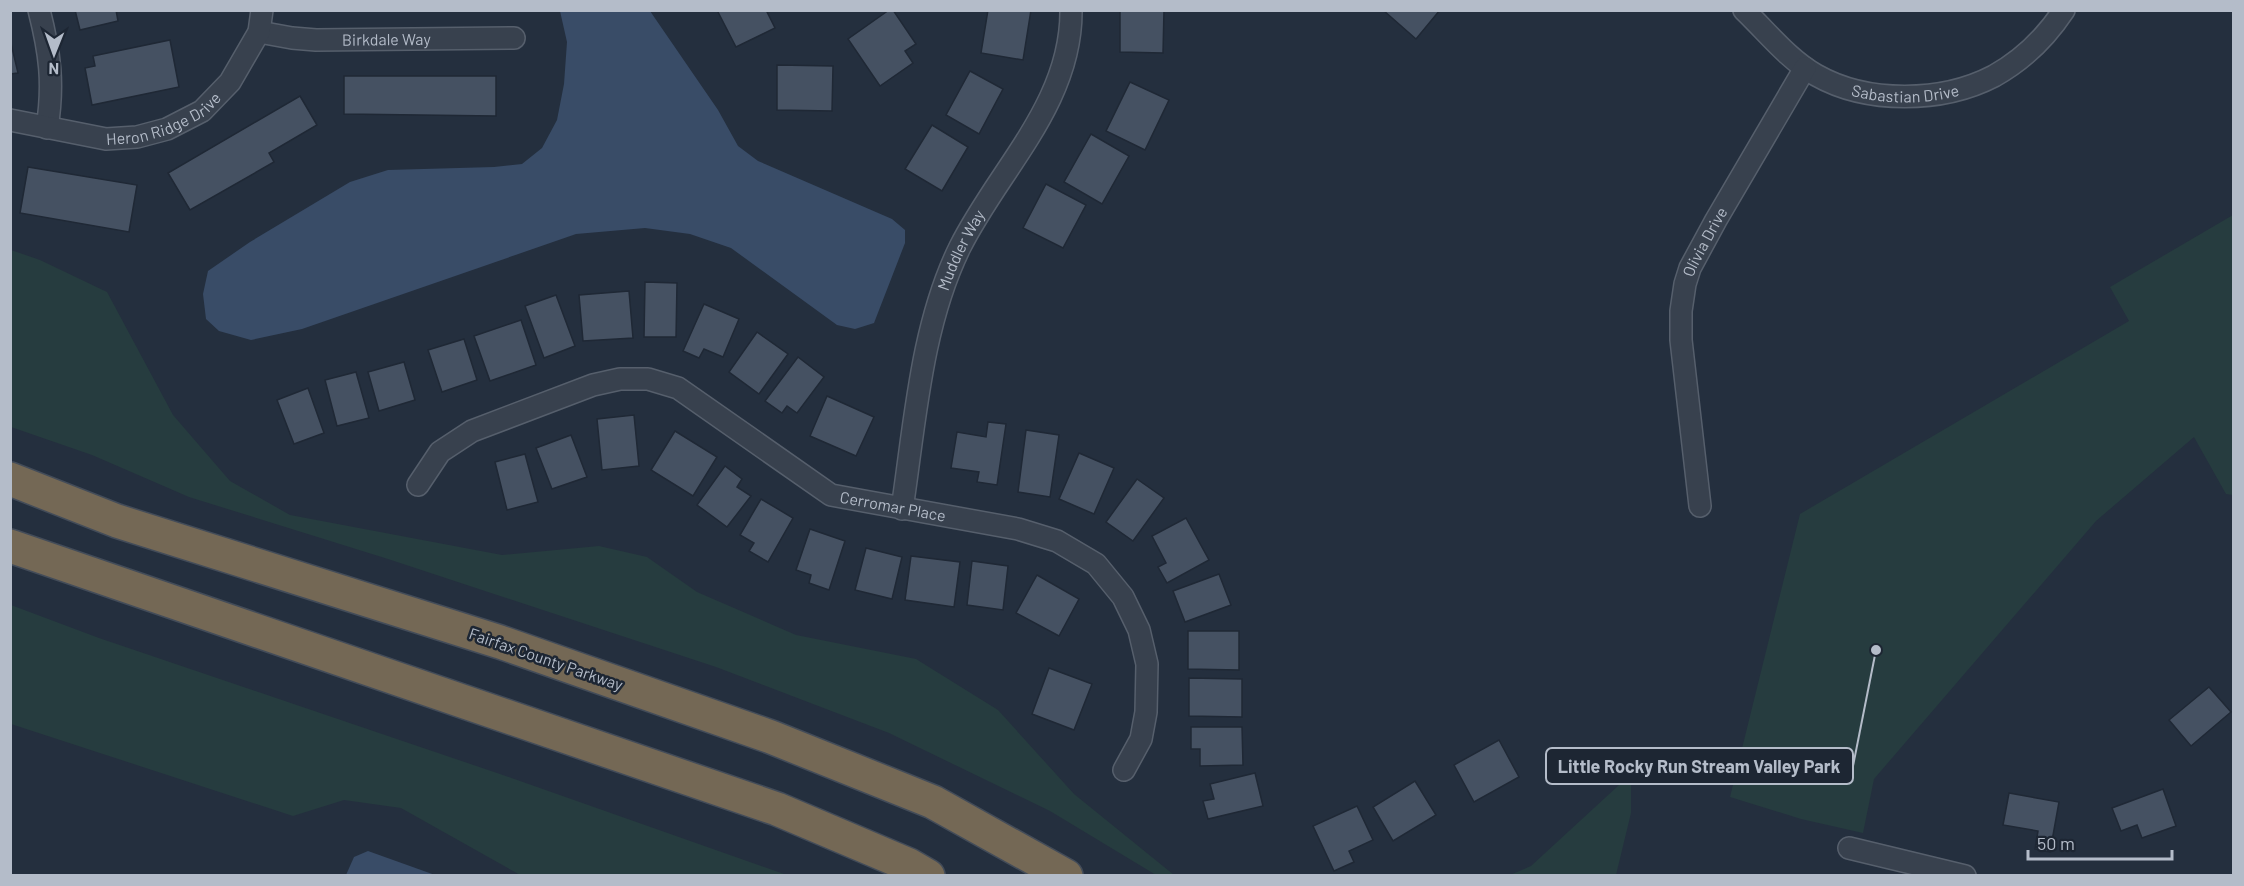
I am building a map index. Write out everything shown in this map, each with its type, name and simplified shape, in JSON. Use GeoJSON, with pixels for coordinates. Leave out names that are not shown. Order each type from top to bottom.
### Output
{"type":"FeatureCollection","features":[{"type":"Feature","properties":{"kind":"highway","name":"Fairfax County Parkway"},"geometry":{"type":"LineString","coordinates":[[10,479],[117,521],[501,642],[771,737],[933,802],[1066,876]]}},
{"type":"Feature","properties":{"kind":"highway"},"geometry":{"type":"LineString","coordinates":[[10,546],[777,809],[909,865],[928,876]]}},
{"type":"Feature","properties":{"kind":"street"},"geometry":{"type":"LineString","coordinates":[[39,10],[51,71],[52,98],[46,128]]}},
{"type":"Feature","properties":{"kind":"street","name":"Heron Ridge Drive"},"geometry":{"type":"LineString","coordinates":[[10,120],[106,139],[137,137],[166,129],[202,111],[230,82],[259,32],[262,10]]}},
{"type":"Feature","properties":{"kind":"street","name":"Muddler Way"},"geometry":{"type":"LineString","coordinates":[[902,509],[921,382],[937,304],[961,246],[1041,116],[1063,71],[1071,24],[1071,10]]}},
{"type":"Feature","properties":{"kind":"street","name":"Sabastian Drive"},"geometry":{"type":"LineString","coordinates":[[1744,10],[1805,68],[1833,82],[1879,94],[1924,95],[1953,90],[1992,77],[2044,37],[2064,10]]}},
{"type":"Feature","properties":{"kind":"street","name":"Birkdale Way"},"geometry":{"type":"LineString","coordinates":[[259,32],[316,40],[514,38]]}},
{"type":"Feature","properties":{"kind":"street","name":"Olivia Drive"},"geometry":{"type":"LineString","coordinates":[[1700,506],[1681,340],[1681,311],[1685,284],[1690,268],[1716,220],[1805,68]]}},
{"type":"Feature","properties":{"kind":"street","name":"Cerromar Place"},"geometry":{"type":"LineString","coordinates":[[418,486],[440,452],[472,431],[593,385],[620,379],[648,378],[678,388],[831,495],[1018,529],[1058,541],[1096,564],[1123,597],[1139,630],[1147,664],[1146,712],[1141,739],[1124,770]]}},
{"type":"Feature","properties":{"kind":"street"},"geometry":{"type":"LineString","coordinates":[[1849,848],[1965,876]]}},
{"type":"Feature","properties":{"kind":"green space"},"geometry":{"type":"Polygon","coordinates":[[[2233,215],[2233,495],[2226,494],[2194,437],[2096,521],[1874,779],[1863,833],[1801,819],[1730,797],[1800,514],[2129,321],[2110,287],[2233,215]]]}},
{"type":"Feature","properties":{"kind":"green space"},"geometry":{"type":"Polygon","coordinates":[[[11,250],[40,260],[107,292],[173,415],[230,481],[290,515],[502,555],[599,546],[647,557],[697,592],[796,635],[916,659],[998,710],[1074,794],[1174,875],[1156,875],[1050,811],[889,733],[716,667],[388,559],[189,497],[92,455],[11,427],[11,250]]]}},
{"type":"Feature","properties":{"kind":"green space"},"geometry":{"type":"Polygon","coordinates":[[[11,605],[99,638],[497,773],[787,875],[520,875],[401,808],[344,800],[293,816],[11,724],[11,605]]]}},
{"type":"Feature","properties":{"kind":"green space"},"geometry":{"type":"Polygon","coordinates":[[[1631,774],[1631,813],[1616,875],[1510,875],[1531,866],[1631,774]]]}},
{"type":"Feature","properties":{"kind":"water"},"geometry":{"type":"Polygon","coordinates":[[[560,11],[650,11],[718,110],[738,146],[758,161],[892,219],[905,230],[905,243],[874,323],[855,329],[837,325],[731,248],[690,234],[645,228],[576,234],[302,329],[251,340],[219,331],[206,319],[203,294],[208,271],[250,242],[350,182],[388,170],[522,164],[542,148],[557,120],[564,84],[567,42],[560,11]]]}},
{"type":"Feature","properties":{"kind":"water"},"geometry":{"type":"Polygon","coordinates":[[[368,851],[435,875],[346,875],[354,857],[368,851]]]}},
{"type":"Feature","properties":{"kind":"building"},"geometry":{"type":"Polygon","coordinates":[[[75,10],[116,10],[118,21],[80,30],[75,10]]]}},
{"type":"Feature","properties":{"kind":"building"},"geometry":{"type":"Polygon","coordinates":[[[717,10],[766,10],[775,28],[736,47],[717,10]]]}},
{"type":"Feature","properties":{"kind":"building"},"geometry":{"type":"Polygon","coordinates":[[[889,10],[893,10],[916,44],[905,51],[913,63],[880,86],[848,39],[889,10]]]}},
{"type":"Feature","properties":{"kind":"building"},"geometry":{"type":"Polygon","coordinates":[[[988,10],[1031,10],[1023,60],[981,53],[988,10]]]}},
{"type":"Feature","properties":{"kind":"building"},"geometry":{"type":"Polygon","coordinates":[[[1120,10],[1164,10],[1163,53],[1120,52],[1120,10]]]}},
{"type":"Feature","properties":{"kind":"building"},"geometry":{"type":"Polygon","coordinates":[[[1383,10],[1440,10],[1416,39],[1383,10]]]}},
{"type":"Feature","properties":{"kind":"building"},"geometry":{"type":"Polygon","coordinates":[[[10,39],[18,73],[10,74],[10,39]]]}},
{"type":"Feature","properties":{"kind":"building"},"geometry":{"type":"Polygon","coordinates":[[[170,40],[179,87],[92,105],[85,68],[95,66],[93,56],[170,40]]]}},
{"type":"Feature","properties":{"kind":"building"},"geometry":{"type":"Polygon","coordinates":[[[777,65],[833,66],[832,111],[777,110],[777,65]]]}},
{"type":"Feature","properties":{"kind":"building"},"geometry":{"type":"Polygon","coordinates":[[[970,71],[1003,89],[979,134],[946,115],[970,71]]]}},
{"type":"Feature","properties":{"kind":"building"},"geometry":{"type":"Polygon","coordinates":[[[344,76],[496,76],[496,116],[344,114],[344,76]]]}},
{"type":"Feature","properties":{"kind":"building"},"geometry":{"type":"Polygon","coordinates":[[[1130,82],[1169,100],[1145,150],[1106,131],[1130,82]]]}},
{"type":"Feature","properties":{"kind":"building"},"geometry":{"type":"Polygon","coordinates":[[[300,96],[317,125],[269,153],[274,162],[190,210],[168,173],[300,96]]]}},
{"type":"Feature","properties":{"kind":"building"},"geometry":{"type":"Polygon","coordinates":[[[932,125],[968,147],[942,191],[905,169],[932,125]]]}},
{"type":"Feature","properties":{"kind":"building"},"geometry":{"type":"Polygon","coordinates":[[[1091,134],[1129,156],[1102,204],[1064,182],[1091,134]]]}},
{"type":"Feature","properties":{"kind":"building"},"geometry":{"type":"Polygon","coordinates":[[[28,167],[137,185],[129,232],[20,213],[28,167]]]}},
{"type":"Feature","properties":{"kind":"building"},"geometry":{"type":"Polygon","coordinates":[[[1046,184],[1086,205],[1063,248],[1023,228],[1046,184]]]}},
{"type":"Feature","properties":{"kind":"building"},"geometry":{"type":"Polygon","coordinates":[[[645,282],[677,283],[676,337],[644,337],[645,282]]]}},
{"type":"Feature","properties":{"kind":"building"},"geometry":{"type":"Polygon","coordinates":[[[629,291],[633,338],[583,341],[579,295],[629,291]]]}},
{"type":"Feature","properties":{"kind":"building"},"geometry":{"type":"Polygon","coordinates":[[[556,295],[575,346],[544,358],[525,306],[556,295]]]}},
{"type":"Feature","properties":{"kind":"building"},"geometry":{"type":"Polygon","coordinates":[[[704,304],[739,319],[723,357],[704,349],[699,358],[683,351],[704,304]]]}},
{"type":"Feature","properties":{"kind":"building"},"geometry":{"type":"Polygon","coordinates":[[[521,320],[536,365],[490,381],[474,336],[521,320]]]}},
{"type":"Feature","properties":{"kind":"building"},"geometry":{"type":"Polygon","coordinates":[[[757,332],[788,354],[759,394],[729,372],[757,332]]]}},
{"type":"Feature","properties":{"kind":"building"},"geometry":{"type":"Polygon","coordinates":[[[464,339],[477,380],[442,392],[428,350],[464,339]]]}},
{"type":"Feature","properties":{"kind":"building"},"geometry":{"type":"Polygon","coordinates":[[[798,357],[824,377],[797,413],[787,406],[782,413],[765,401],[798,357]]]}},
{"type":"Feature","properties":{"kind":"building"},"geometry":{"type":"Polygon","coordinates":[[[404,362],[415,400],[379,411],[368,372],[404,362]]]}},
{"type":"Feature","properties":{"kind":"building"},"geometry":{"type":"Polygon","coordinates":[[[356,372],[369,418],[337,426],[325,380],[356,372]]]}},
{"type":"Feature","properties":{"kind":"building"},"geometry":{"type":"Polygon","coordinates":[[[308,388],[324,433],[294,444],[277,400],[308,388]]]}},
{"type":"Feature","properties":{"kind":"building"},"geometry":{"type":"Polygon","coordinates":[[[827,396],[874,417],[856,456],[810,436],[827,396]]]}},
{"type":"Feature","properties":{"kind":"building"},"geometry":{"type":"Polygon","coordinates":[[[634,415],[639,466],[602,470],[597,419],[634,415]]]}},
{"type":"Feature","properties":{"kind":"building"},"geometry":{"type":"Polygon","coordinates":[[[988,422],[1006,424],[997,485],[977,482],[979,472],[951,468],[957,432],[986,437],[988,422]]]}},
{"type":"Feature","properties":{"kind":"building"},"geometry":{"type":"Polygon","coordinates":[[[1026,430],[1059,435],[1050,497],[1018,492],[1026,430]]]}},
{"type":"Feature","properties":{"kind":"building"},"geometry":{"type":"Polygon","coordinates":[[[675,431],[717,457],[693,496],[651,470],[675,431]]]}},
{"type":"Feature","properties":{"kind":"building"},"geometry":{"type":"Polygon","coordinates":[[[571,435],[587,477],[552,489],[536,448],[571,435]]]}},
{"type":"Feature","properties":{"kind":"building"},"geometry":{"type":"Polygon","coordinates":[[[1079,453],[1114,468],[1094,514],[1059,499],[1079,453]]]}},
{"type":"Feature","properties":{"kind":"building"},"geometry":{"type":"Polygon","coordinates":[[[525,454],[538,502],[507,510],[495,462],[525,454]]]}},
{"type":"Feature","properties":{"kind":"building"},"geometry":{"type":"Polygon","coordinates":[[[725,466],[742,479],[737,487],[751,496],[727,527],[697,505],[725,466]]]}},
{"type":"Feature","properties":{"kind":"building"},"geometry":{"type":"Polygon","coordinates":[[[1137,479],[1164,498],[1133,541],[1106,522],[1137,479]]]}},
{"type":"Feature","properties":{"kind":"building"},"geometry":{"type":"Polygon","coordinates":[[[761,499],[793,518],[768,562],[749,551],[754,543],[740,535],[761,499]]]}},
{"type":"Feature","properties":{"kind":"building"},"geometry":{"type":"Polygon","coordinates":[[[1186,518],[1209,560],[1167,583],[1158,567],[1166,563],[1152,536],[1186,518]]]}},
{"type":"Feature","properties":{"kind":"building"},"geometry":{"type":"Polygon","coordinates":[[[810,529],[845,541],[829,590],[809,583],[811,575],[796,570],[810,529]]]}},
{"type":"Feature","properties":{"kind":"building"},"geometry":{"type":"Polygon","coordinates":[[[866,548],[902,557],[892,599],[855,590],[866,548]]]}},
{"type":"Feature","properties":{"kind":"building"},"geometry":{"type":"Polygon","coordinates":[[[911,556],[960,562],[954,607],[905,600],[911,556]]]}},
{"type":"Feature","properties":{"kind":"building"},"geometry":{"type":"Polygon","coordinates":[[[972,561],[1008,566],[1003,610],[967,605],[972,561]]]}},
{"type":"Feature","properties":{"kind":"building"},"geometry":{"type":"Polygon","coordinates":[[[1219,574],[1231,605],[1185,622],[1173,591],[1219,574]]]}},
{"type":"Feature","properties":{"kind":"building"},"geometry":{"type":"Polygon","coordinates":[[[1037,575],[1079,599],[1059,636],[1016,613],[1037,575]]]}},
{"type":"Feature","properties":{"kind":"building"},"geometry":{"type":"Polygon","coordinates":[[[1188,631],[1239,631],[1239,670],[1188,669],[1188,631]]]}},
{"type":"Feature","properties":{"kind":"building"},"geometry":{"type":"Polygon","coordinates":[[[1049,668],[1092,684],[1074,730],[1032,714],[1049,668]]]}},
{"type":"Feature","properties":{"kind":"building"},"geometry":{"type":"Polygon","coordinates":[[[1189,678],[1242,679],[1242,717],[1189,716],[1189,678]]]}},
{"type":"Feature","properties":{"kind":"building"},"geometry":{"type":"Polygon","coordinates":[[[2209,687],[2231,712],[2191,746],[2169,720],[2209,687]]]}},
{"type":"Feature","properties":{"kind":"building"},"geometry":{"type":"Polygon","coordinates":[[[1191,727],[1242,727],[1243,765],[1200,766],[1200,749],[1191,749],[1191,727]]]}},
{"type":"Feature","properties":{"kind":"building"},"geometry":{"type":"Polygon","coordinates":[[[1499,740],[1519,777],[1474,802],[1454,765],[1499,740]]]}},
{"type":"Feature","properties":{"kind":"building"},"geometry":{"type":"Polygon","coordinates":[[[1255,773],[1263,806],[1208,819],[1203,801],[1214,799],[1210,784],[1255,773]]]}},
{"type":"Feature","properties":{"kind":"building"},"geometry":{"type":"Polygon","coordinates":[[[1415,781],[1436,815],[1393,841],[1373,807],[1415,781]]]}},
{"type":"Feature","properties":{"kind":"building"},"geometry":{"type":"Polygon","coordinates":[[[2163,789],[2176,826],[2142,838],[2137,825],[2121,831],[2112,808],[2163,789]]]}},
{"type":"Feature","properties":{"kind":"building"},"geometry":{"type":"Polygon","coordinates":[[[2009,793],[2059,802],[2050,852],[2035,849],[2038,831],[2003,825],[2009,793]]]}},
{"type":"Feature","properties":{"kind":"building"},"geometry":{"type":"Polygon","coordinates":[[[1357,806],[1373,840],[1349,851],[1354,862],[1334,871],[1313,826],[1357,806]]]}},
{"type":"Feature","properties":{"kind":"place","name":"Little Rocky Run Stream Valley Park"},"geometry":{"type":"Point","coordinates":[1876,650]}}]}
